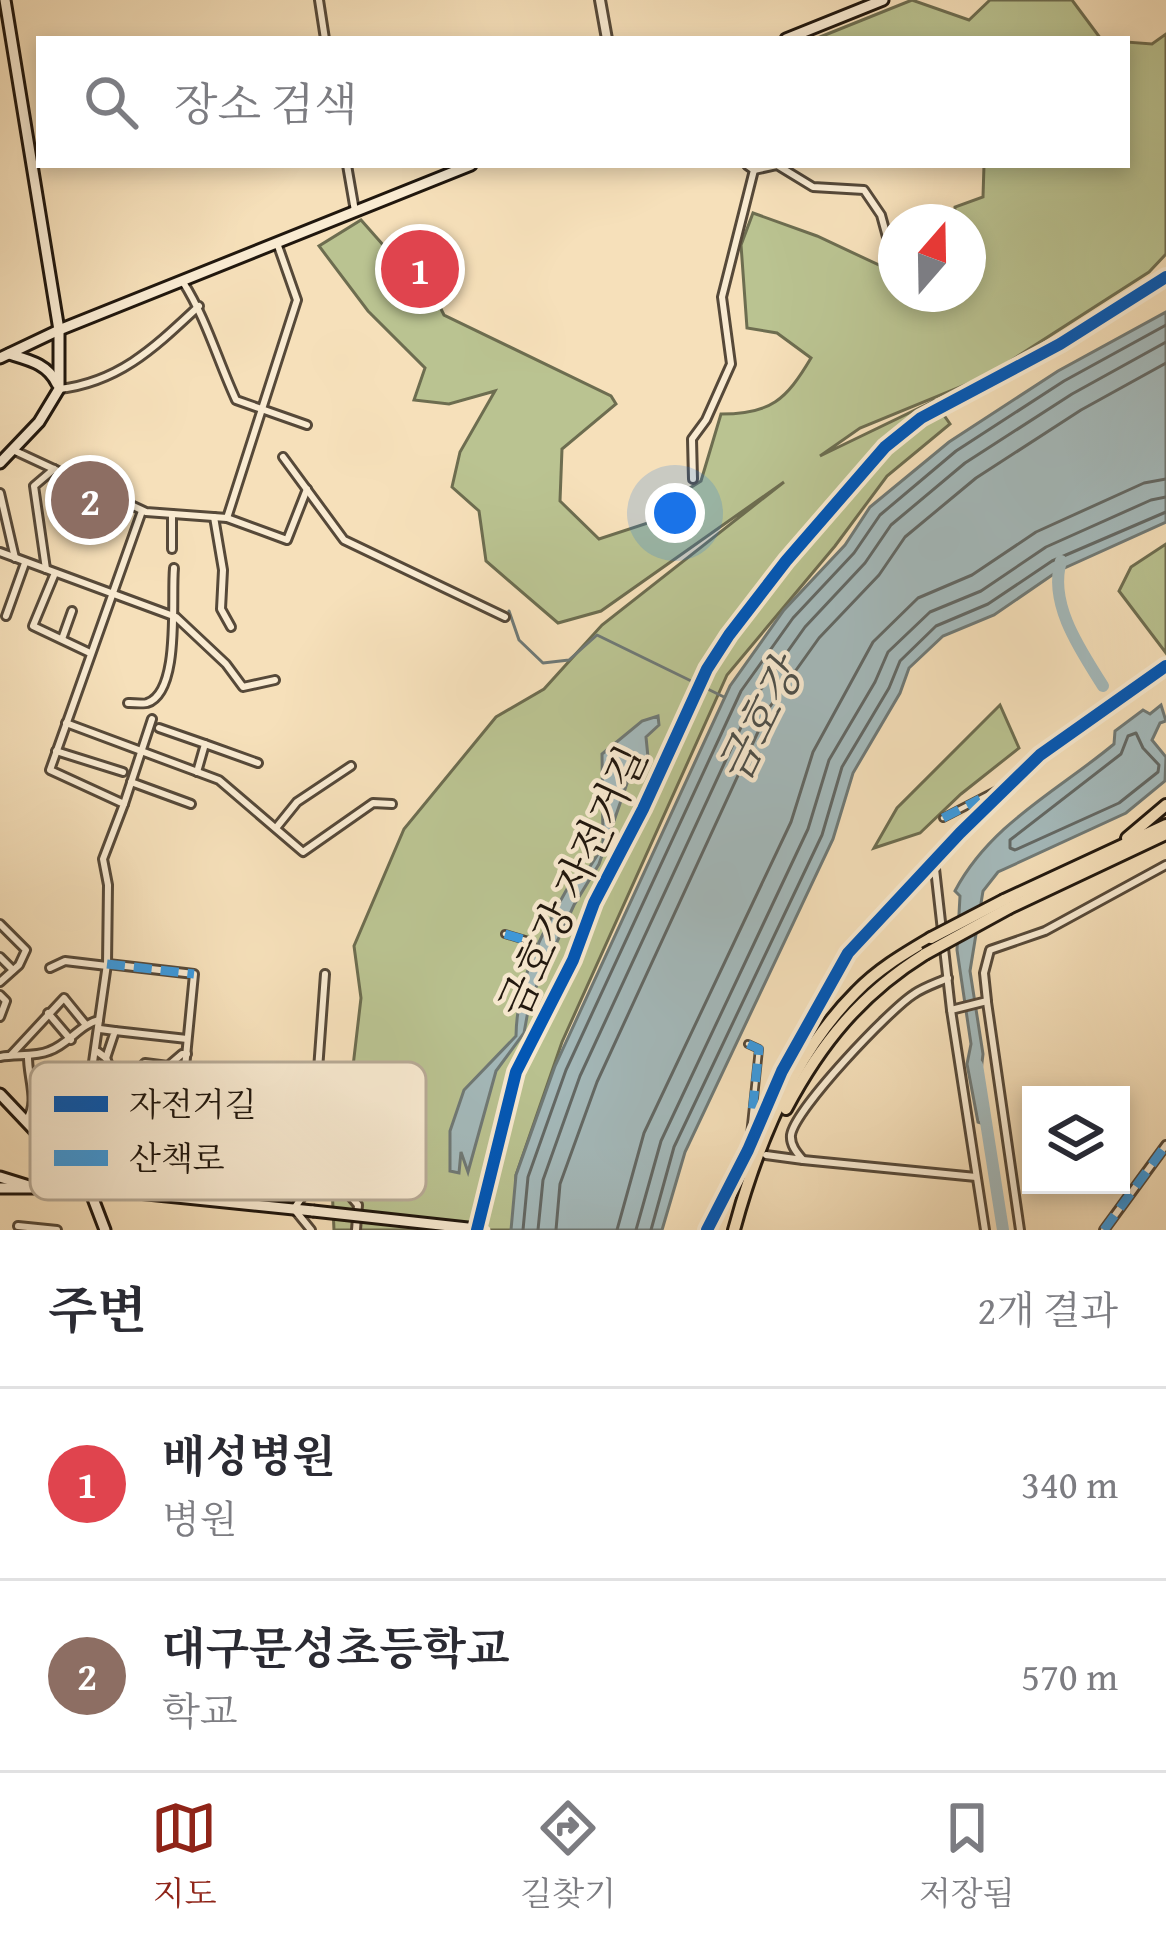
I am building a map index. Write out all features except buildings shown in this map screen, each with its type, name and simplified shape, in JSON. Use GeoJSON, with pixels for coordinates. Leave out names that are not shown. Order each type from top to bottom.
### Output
{"type":"FeatureCollection","features":[{"type":"Feature","properties":{"kind":"highway"},"geometry":{"type":"LineString","coordinates":[[1112,849],[1166,806]]}},
{"type":"Feature","properties":{"kind":"highway"},"geometry":{"type":"LineString","coordinates":[[737,1230],[766,1155],[823,1045],[873,990],[1006,904],[1166,825]]}},
{"type":"Feature","properties":{"kind":"highway"},"geometry":{"type":"LineString","coordinates":[[737,1230],[768,1130],[800,1066],[855,992],[889,963],[931,938],[1166,835]]}},
{"type":"Feature","properties":{"kind":"main road"},"geometry":{"type":"LineString","coordinates":[[0,463],[39,422],[59,389],[58,331],[4,0]]}},
{"type":"Feature","properties":{"kind":"main road"},"geometry":{"type":"LineString","coordinates":[[794,36],[884,0]]}},
{"type":"Feature","properties":{"kind":"main road"},"geometry":{"type":"LineString","coordinates":[[4,356],[464,168]]}},
{"type":"Feature","properties":{"kind":"main road"},"geometry":{"type":"LineString","coordinates":[[4,356],[37,362],[53,375],[59,389]]}},
{"type":"Feature","properties":{"kind":"main road"},"geometry":{"type":"LineString","coordinates":[[0,1094],[30,1124]]}},
{"type":"Feature","properties":{"kind":"main road"},"geometry":{"type":"LineString","coordinates":[[0,1178],[29,1186]]}},
{"type":"Feature","properties":{"kind":"main road"},"geometry":{"type":"LineString","coordinates":[[0,1188],[29,1186]]}},
{"type":"Feature","properties":{"kind":"main road"},"geometry":{"type":"LineString","coordinates":[[93,1200],[103,1230]]}},
{"type":"Feature","properties":{"kind":"main road"},"geometry":{"type":"LineString","coordinates":[[203,1200],[486,1230]]}},
{"type":"Feature","properties":{"kind":"street"},"geometry":{"type":"LineString","coordinates":[[319,0],[325,36]]}},
{"type":"Feature","properties":{"kind":"street"},"geometry":{"type":"LineString","coordinates":[[600,0],[606,36]]}},
{"type":"Feature","properties":{"kind":"street"},"geometry":{"type":"LineString","coordinates":[[0,54],[13,52]]}},
{"type":"Feature","properties":{"kind":"street"},"geometry":{"type":"LineString","coordinates":[[348,168],[355,212]]}},
{"type":"Feature","properties":{"kind":"street"},"geometry":{"type":"LineString","coordinates":[[693,479],[692,439],[706,421],[731,364],[722,297],[750,168]]}},
{"type":"Feature","properties":{"kind":"street"},"geometry":{"type":"LineString","coordinates":[[780,168],[813,187],[863,190],[878,211]]}},
{"type":"Feature","properties":{"kind":"street"},"geometry":{"type":"LineString","coordinates":[[227,518],[297,300],[277,243]]}},
{"type":"Feature","properties":{"kind":"street"},"geometry":{"type":"LineString","coordinates":[[183,282],[199,306],[236,400],[307,425]]}},
{"type":"Feature","properties":{"kind":"street"},"geometry":{"type":"LineString","coordinates":[[59,389],[96,382],[141,359],[199,306]]}},
{"type":"Feature","properties":{"kind":"street"},"geometry":{"type":"LineString","coordinates":[[13,450],[142,511],[227,518],[287,540],[307,489]]}},
{"type":"Feature","properties":{"kind":"street"},"geometry":{"type":"LineString","coordinates":[[283,457],[344,540],[505,617]]}},
{"type":"Feature","properties":{"kind":"street"},"geometry":{"type":"LineString","coordinates":[[54,469],[34,486],[51,571],[33,626],[91,653]]}},
{"type":"Feature","properties":{"kind":"street"},"geometry":{"type":"LineString","coordinates":[[0,493],[15,558]]}},
{"type":"Feature","properties":{"kind":"street"},"geometry":{"type":"LineString","coordinates":[[124,804],[50,770],[142,511]]}},
{"type":"Feature","properties":{"kind":"street"},"geometry":{"type":"LineString","coordinates":[[172,514],[172,549]]}},
{"type":"Feature","properties":{"kind":"street"},"geometry":{"type":"LineString","coordinates":[[214,517],[223,570],[221,609],[231,627]]}},
{"type":"Feature","properties":{"kind":"street"},"geometry":{"type":"LineString","coordinates":[[0,552],[171,615],[226,664],[243,687],[275,680]]}},
{"type":"Feature","properties":{"kind":"street"},"geometry":{"type":"LineString","coordinates":[[7,616],[26,562]]}},
{"type":"Feature","properties":{"kind":"street"},"geometry":{"type":"LineString","coordinates":[[128,703],[146,704],[170,678],[174,568]]}},
{"type":"Feature","properties":{"kind":"street"},"geometry":{"type":"LineString","coordinates":[[62,639],[72,611]]}},
{"type":"Feature","properties":{"kind":"street"},"geometry":{"type":"LineString","coordinates":[[707,1230],[782,1071],[848,953],[1016,780],[1064,737],[1166,666]]}},
{"type":"Feature","properties":{"kind":"street"},"geometry":{"type":"LineString","coordinates":[[95,1062],[107,965],[103,859],[152,718]]}},
{"type":"Feature","properties":{"kind":"street"},"geometry":{"type":"LineString","coordinates":[[66,723],[219,780],[303,852],[374,803],[392,804]]}},
{"type":"Feature","properties":{"kind":"street"},"geometry":{"type":"LineString","coordinates":[[159,728],[258,763]]}},
{"type":"Feature","properties":{"kind":"street"},"geometry":{"type":"LineString","coordinates":[[197,772],[205,744]]}},
{"type":"Feature","properties":{"kind":"street"},"geometry":{"type":"LineString","coordinates":[[56,751],[123,772]]}},
{"type":"Feature","properties":{"kind":"street"},"geometry":{"type":"LineString","coordinates":[[275,829],[297,802],[351,766]]}},
{"type":"Feature","properties":{"kind":"street"},"geometry":{"type":"LineString","coordinates":[[943,818],[1016,780]]}},
{"type":"Feature","properties":{"kind":"street"},"geometry":{"type":"LineString","coordinates":[[131,782],[190,805]]}},
{"type":"Feature","properties":{"kind":"street"},"geometry":{"type":"LineString","coordinates":[[934,860],[986,1230]]}},
{"type":"Feature","properties":{"kind":"street"},"geometry":{"type":"LineString","coordinates":[[1020,1230],[983,973],[990,950],[1045,931],[1166,865]]}},
{"type":"Feature","properties":{"kind":"street"},"geometry":{"type":"LineString","coordinates":[[0,924],[26,950],[0,982]]}},
{"type":"Feature","properties":{"kind":"street"},"geometry":{"type":"LineString","coordinates":[[505,934],[532,942]]}},
{"type":"Feature","properties":{"kind":"street"},"geometry":{"type":"LineString","coordinates":[[0,957],[13,970]]}},
{"type":"Feature","properties":{"kind":"street"},"geometry":{"type":"LineString","coordinates":[[50,968],[65,961],[194,974],[186,1062]]}},
{"type":"Feature","properties":{"kind":"street"},"geometry":{"type":"LineString","coordinates":[[319,1062],[325,974]]}},
{"type":"Feature","properties":{"kind":"street"},"geometry":{"type":"LineString","coordinates":[[803,1160],[791,1136],[799,1117],[867,1035],[914,994],[948,978]]}},
{"type":"Feature","properties":{"kind":"street"},"geometry":{"type":"LineString","coordinates":[[0,995],[6,1001],[0,1017]]}},
{"type":"Feature","properties":{"kind":"street"},"geometry":{"type":"LineString","coordinates":[[11,1055],[64,998],[86,1025]]}},
{"type":"Feature","properties":{"kind":"street"},"geometry":{"type":"LineString","coordinates":[[952,1010],[987,1001]]}},
{"type":"Feature","properties":{"kind":"street"},"geometry":{"type":"LineString","coordinates":[[48,1013],[71,1040]]}},
{"type":"Feature","properties":{"kind":"street"},"geometry":{"type":"LineString","coordinates":[[0,1057],[45,1053],[71,1040],[86,1025],[187,1039]]}},
{"type":"Feature","properties":{"kind":"street"},"geometry":{"type":"LineString","coordinates":[[106,1058],[115,1031]]}},
{"type":"Feature","properties":{"kind":"street"},"geometry":{"type":"LineString","coordinates":[[748,1044],[759,1049],[748,1150]]}},
{"type":"Feature","properties":{"kind":"street"},"geometry":{"type":"LineString","coordinates":[[97,1051],[108,1062]]}},
{"type":"Feature","properties":{"kind":"street"},"geometry":{"type":"LineString","coordinates":[[28,1054],[30,1085]]}},
{"type":"Feature","properties":{"kind":"street"},"geometry":{"type":"LineString","coordinates":[[173,1062],[187,1054]]}},
{"type":"Feature","properties":{"kind":"street"},"geometry":{"type":"LineString","coordinates":[[26,1120],[30,1115]]}},
{"type":"Feature","properties":{"kind":"street"},"geometry":{"type":"LineString","coordinates":[[1104,1230],[1166,1145]]}},
{"type":"Feature","properties":{"kind":"street"},"geometry":{"type":"LineString","coordinates":[[766,1155],[977,1178]]}},
{"type":"Feature","properties":{"kind":"street"},"geometry":{"type":"LineString","coordinates":[[300,1200],[294,1209],[311,1230]]}},
{"type":"Feature","properties":{"kind":"street"},"geometry":{"type":"LineString","coordinates":[[354,1200],[358,1205],[356,1230]]}},
{"type":"Feature","properties":{"kind":"street"},"geometry":{"type":"LineString","coordinates":[[18,1226],[57,1230]]}},
{"type":"Feature","properties":{"kind":"green space"},"geometry":{"type":"Polygon","coordinates":[[[912,0],[969,20],[990,0],[1072,0],[1099,36],[822,36],[912,0]]]}},
{"type":"Feature","properties":{"kind":"green space"},"geometry":{"type":"Polygon","coordinates":[[[1166,34],[1166,254],[1149,272],[987,376],[860,428],[820,456],[934,401],[950,424],[887,476],[727,675],[562,1042],[516,1175],[514,1230],[334,1230],[333,1200],[426,1200],[426,1062],[354,1062],[361,998],[354,946],[404,829],[496,717],[544,689],[602,625],[784,482],[601,611],[558,623],[486,561],[479,511],[452,487],[460,452],[495,391],[449,404],[414,400],[425,368],[368,311],[319,246],[361,220],[392,255],[451,241],[433,293],[444,315],[611,396],[616,404],[562,449],[560,501],[599,539],[651,522],[674,498],[701,481],[721,414],[753,411],[775,402],[811,358],[777,333],[747,328],[741,245],[753,213],[878,265],[878,312],[986,312],[986,204],[963,204],[983,197],[984,168],[1130,168],[1130,42],[1152,44],[1166,34]]]}},
{"type":"Feature","properties":{"kind":"green space"},"geometry":{"type":"Polygon","coordinates":[[[1166,544],[1166,653],[1119,591],[1131,567],[1166,544]]]}},
{"type":"Feature","properties":{"kind":"green space"},"geometry":{"type":"Polygon","coordinates":[[[1000,705],[1019,748],[920,833],[874,848],[897,808],[1000,705]]]}},
{"type":"Feature","properties":{"kind":"water","name":"금호강"},"geometry":{"type":"Polygon","coordinates":[[[1166,312],[1166,522],[1058,571],[994,615],[943,636],[909,668],[900,693],[853,773],[833,839],[685,1152],[662,1230],[511,1230],[516,1175],[555,1066],[730,686],[784,610],[845,545],[870,507],[949,442],[1058,371],[1166,312]]]}},
{"type":"Feature","properties":{"kind":"water"},"geometry":{"type":"Polygon","coordinates":[[[1161,705],[1166,721],[1160,723],[1152,740],[1166,757],[1165,781],[1126,813],[998,872],[983,891],[970,971],[983,1054],[984,1124],[978,1122],[967,1064],[971,1044],[957,950],[960,896],[955,891],[1006,827],[1114,744],[1115,731],[1143,710],[1150,714],[1161,705]]]}},
{"type":"Feature","properties":{"kind":"water"},"geometry":{"type":"Polygon","coordinates":[[[658,716],[659,725],[646,737],[648,757],[632,769],[599,864],[574,905],[530,1000],[524,1033],[496,1071],[468,1172],[461,1152],[459,1173],[450,1171],[450,1131],[464,1090],[516,1036],[521,992],[543,933],[575,875],[584,876],[603,846],[602,754],[642,721],[658,716]]]}},
{"type":"Feature","properties":{"kind":"waterway"},"geometry":{"type":"LineString","coordinates":[[1061,561],[1058,577],[1063,610],[1103,686]]}},
{"type":"Feature","properties":{"kind":"waterway"},"geometry":{"type":"LineString","coordinates":[[509,611],[519,640],[543,663],[569,660],[597,635],[724,697]]}},
{"type":"Feature","properties":{"kind":"waterway"},"geometry":{"type":"LineString","coordinates":[[977,1065],[1003,1230]]}},
{"type":"Feature","properties":{"kind":"marked path"},"geometry":{"type":"LineString","coordinates":[[943,818],[980,799]]}},
{"type":"Feature","properties":{"kind":"marked path"},"geometry":{"type":"LineString","coordinates":[[505,934],[532,942]]}},
{"type":"Feature","properties":{"kind":"marked path"},"geometry":{"type":"LineString","coordinates":[[107,964],[194,974]]}},
{"type":"Feature","properties":{"kind":"marked path"},"geometry":{"type":"LineString","coordinates":[[748,1044],[759,1049],[752,1114]]}},
{"type":"Feature","properties":{"kind":"marked path"},"geometry":{"type":"LineString","coordinates":[[1104,1230],[1166,1145]]}},
{"type":"Feature","properties":{"kind":"cycle path","name":"금호강 자전거길"},"geometry":{"type":"LineString","coordinates":[[477,1230],[516,1072],[707,669],[729,635],[885,447],[921,418],[1060,344],[1166,277]]}},
{"type":"Feature","properties":{"kind":"cycle path"},"geometry":{"type":"LineString","coordinates":[[707,1230],[782,1071],[848,953],[1040,755],[1166,666]]}},
{"type":"Feature","properties":{"kind":"place","name":"배성병원"},"geometry":{"type":"Point","coordinates":[420,269]}},
{"type":"Feature","properties":{"kind":"place","name":"대구문성초등학교"},"geometry":{"type":"Point","coordinates":[90,500]}}]}
